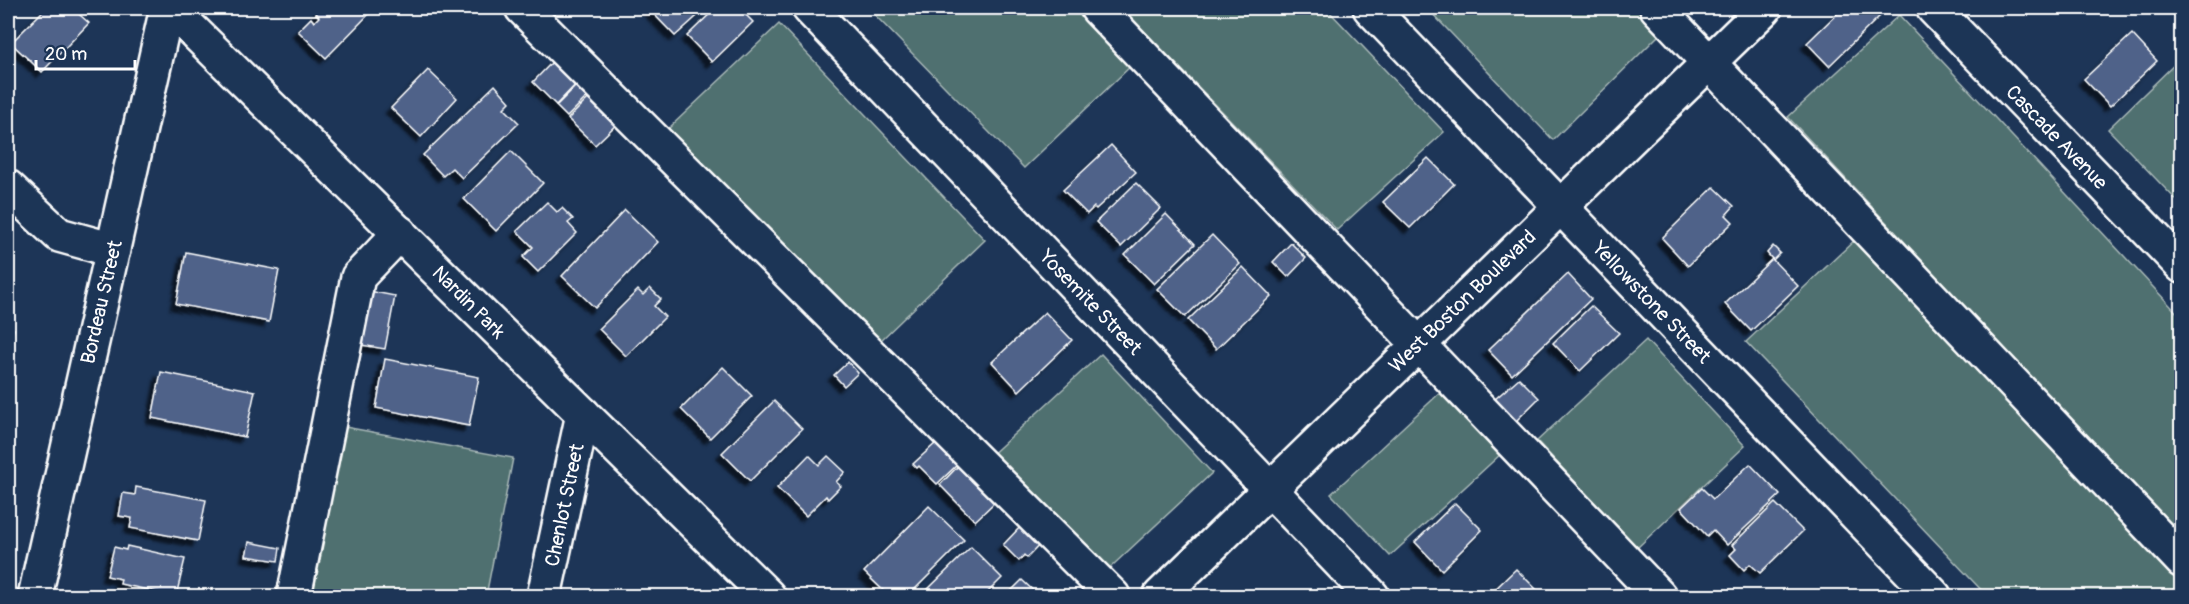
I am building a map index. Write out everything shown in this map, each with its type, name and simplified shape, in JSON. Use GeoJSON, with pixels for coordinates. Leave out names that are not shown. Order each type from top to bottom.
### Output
{"type":"FeatureCollection","features":[{"type":"Feature","properties":{"kind":"street","name":"Nardin Park"},"geometry":{"type":"LineString","coordinates":[[169,8],[768,597]]}},
{"type":"Feature","properties":{"kind":"street","name":"Bordeau Street"},"geometry":{"type":"LineString","coordinates":[[35,597],[112,250],[169,8]]}},
{"type":"Feature","properties":{"kind":"street"},"geometry":{"type":"LineString","coordinates":[[522,8],[1113,597]]}},
{"type":"Feature","properties":{"kind":"street","name":"Yosemite Street"},"geometry":{"type":"LineString","coordinates":[[809,8],[1372,597]]}},
{"type":"Feature","properties":{"kind":"street"},"geometry":{"type":"LineString","coordinates":[[1097,8],[1659,597]]}},
{"type":"Feature","properties":{"kind":"street","name":"Yellowstone Street"},"geometry":{"type":"LineString","coordinates":[[1370,8],[1934,597]]}},
{"type":"Feature","properties":{"kind":"street"},"geometry":{"type":"LineString","coordinates":[[1657,8],[2181,561]]}},
{"type":"Feature","properties":{"kind":"street","name":"West Boston Boulevard"},"geometry":{"type":"LineString","coordinates":[[1160,597],[1269,488],[1765,8]]}},
{"type":"Feature","properties":{"kind":"street","name":"Cascade Avenue"},"geometry":{"type":"LineString","coordinates":[[1934,8],[2181,266]]}},
{"type":"Feature","properties":{"kind":"street"},"geometry":{"type":"LineString","coordinates":[[12,201],[59,235],[112,250]]}},
{"type":"Feature","properties":{"kind":"street"},"geometry":{"type":"LineString","coordinates":[[294,597],[358,277],[400,233]]}},
{"type":"Feature","properties":{"kind":"street","name":"Chenlot Street"},"geometry":{"type":"LineString","coordinates":[[544,597],[583,414]]}},
{"type":"Feature","properties":{"kind":"green space"},"geometry":{"type":"Polygon","coordinates":[[[868,8],[1079,8],[1133,64],[1024,168],[868,8]]]}},
{"type":"Feature","properties":{"kind":"green space"},"geometry":{"type":"Polygon","coordinates":[[[1122,8],[1326,8],[1444,132],[1337,230],[1122,8]]]}},
{"type":"Feature","properties":{"kind":"green space"},"geometry":{"type":"Polygon","coordinates":[[[1427,8],[1638,8],[1662,32],[1553,140],[1427,8]]]}},
{"type":"Feature","properties":{"kind":"green space"},"geometry":{"type":"Polygon","coordinates":[[[1899,15],[2181,317],[2181,538],[1788,117],[1899,15]]]}},
{"type":"Feature","properties":{"kind":"green space"},"geometry":{"type":"Polygon","coordinates":[[[779,24],[985,240],[879,342],[668,129],[779,24]]]}},
{"type":"Feature","properties":{"kind":"green space"},"geometry":{"type":"Polygon","coordinates":[[[2181,58],[2181,205],[2108,129],[2181,58]]]}},
{"type":"Feature","properties":{"kind":"green space"},"geometry":{"type":"Polygon","coordinates":[[[1857,238],[2181,580],[2181,596],[1987,596],[1746,342],[1857,238]]]}},
{"type":"Feature","properties":{"kind":"green space"},"geometry":{"type":"Polygon","coordinates":[[[1646,340],[1745,446],[1637,548],[1537,441],[1646,340]]]}},
{"type":"Feature","properties":{"kind":"green space"},"geometry":{"type":"Polygon","coordinates":[[[1101,354],[1212,473],[1099,578],[987,459],[1101,354]]]}},
{"type":"Feature","properties":{"kind":"green space"},"geometry":{"type":"Polygon","coordinates":[[[1443,390],[1502,453],[1390,556],[1331,494],[1443,390]]]}},
{"type":"Feature","properties":{"kind":"green space"},"geometry":{"type":"Polygon","coordinates":[[[345,427],[513,458],[486,596],[310,596],[345,427]]]}},
{"type":"Feature","properties":{"kind":"building"},"geometry":{"type":"Polygon","coordinates":[[[46,8],[72,8],[89,23],[42,72],[11,43],[46,8]]]}},
{"type":"Feature","properties":{"kind":"building"},"geometry":{"type":"Polygon","coordinates":[[[321,8],[365,8],[370,13],[326,58],[298,31],[311,18],[314,22],[319,17],[316,13],[321,8]]]}},
{"type":"Feature","properties":{"kind":"building"},"geometry":{"type":"Polygon","coordinates":[[[648,8],[706,8],[675,36],[648,8]]]}},
{"type":"Feature","properties":{"kind":"building"},"geometry":{"type":"Polygon","coordinates":[[[716,8],[739,8],[753,22],[712,62],[687,36],[716,8]]]}},
{"type":"Feature","properties":{"kind":"building"},"geometry":{"type":"Polygon","coordinates":[[[1843,8],[1876,8],[1882,14],[1829,66],[1807,43],[1843,8]]]}},
{"type":"Feature","properties":{"kind":"building"},"geometry":{"type":"Polygon","coordinates":[[[2132,34],[2157,61],[2110,106],[2084,79],[2132,34]]]}},
{"type":"Feature","properties":{"kind":"building"},"geometry":{"type":"Polygon","coordinates":[[[557,57],[580,80],[556,105],[533,82],[557,57]]]}},
{"type":"Feature","properties":{"kind":"building"},"geometry":{"type":"Polygon","coordinates":[[[428,70],[457,98],[421,137],[391,108],[428,70]]]}},
{"type":"Feature","properties":{"kind":"building"},"geometry":{"type":"Polygon","coordinates":[[[495,85],[510,102],[504,108],[519,123],[462,178],[452,168],[443,176],[423,155],[495,85]]]}},
{"type":"Feature","properties":{"kind":"building"},"geometry":{"type":"Polygon","coordinates":[[[577,85],[588,96],[567,117],[556,106],[577,85]]]}},
{"type":"Feature","properties":{"kind":"building"},"geometry":{"type":"Polygon","coordinates":[[[594,93],[621,120],[595,145],[568,119],[594,93]]]}},
{"type":"Feature","properties":{"kind":"building"},"geometry":{"type":"Polygon","coordinates":[[[1111,145],[1136,172],[1096,209],[1094,207],[1087,214],[1063,190],[1111,145]]]}},
{"type":"Feature","properties":{"kind":"building"},"geometry":{"type":"Polygon","coordinates":[[[511,151],[543,183],[496,231],[464,199],[511,151]]]}},
{"type":"Feature","properties":{"kind":"building"},"geometry":{"type":"Polygon","coordinates":[[[1428,158],[1454,184],[1410,228],[1383,202],[1428,158]]]}},
{"type":"Feature","properties":{"kind":"building"},"geometry":{"type":"Polygon","coordinates":[[[1136,183],[1161,208],[1121,247],[1096,222],[1136,183]]]}},
{"type":"Feature","properties":{"kind":"building"},"geometry":{"type":"Polygon","coordinates":[[[1714,187],[1734,206],[1726,215],[1733,222],[1688,266],[1662,238],[1714,187]]]}},
{"type":"Feature","properties":{"kind":"building"},"geometry":{"type":"Polygon","coordinates":[[[547,202],[557,212],[562,208],[573,219],[568,223],[577,233],[538,272],[523,257],[533,247],[517,231],[547,202]]]}},
{"type":"Feature","properties":{"kind":"building"},"geometry":{"type":"Polygon","coordinates":[[[625,210],[658,242],[595,308],[562,276],[625,210]]]}},
{"type":"Feature","properties":{"kind":"building"},"geometry":{"type":"Polygon","coordinates":[[[1166,214],[1195,244],[1154,284],[1125,255],[1166,214]]]}},
{"type":"Feature","properties":{"kind":"building"},"geometry":{"type":"Polygon","coordinates":[[[1212,235],[1240,264],[1185,317],[1157,289],[1212,235]]]}},
{"type":"Feature","properties":{"kind":"building"},"geometry":{"type":"Polygon","coordinates":[[[1291,243],[1306,258],[1288,277],[1273,262],[1291,243]]]}},
{"type":"Feature","properties":{"kind":"building"},"geometry":{"type":"Polygon","coordinates":[[[1773,246],[1780,253],[1773,260],[1767,253],[1773,246]]]}},
{"type":"Feature","properties":{"kind":"building"},"geometry":{"type":"Polygon","coordinates":[[[186,252],[279,270],[269,322],[176,304],[186,252]]]}},
{"type":"Feature","properties":{"kind":"building"},"geometry":{"type":"Polygon","coordinates":[[[1772,259],[1798,286],[1751,331],[1725,304],[1772,259]]]}},
{"type":"Feature","properties":{"kind":"building"},"geometry":{"type":"Polygon","coordinates":[[[1243,267],[1271,296],[1216,349],[1188,320],[1243,267]]]}},
{"type":"Feature","properties":{"kind":"building"},"geometry":{"type":"Polygon","coordinates":[[[1568,274],[1591,299],[1512,375],[1488,350],[1568,274]]]}},
{"type":"Feature","properties":{"kind":"building"},"geometry":{"type":"Polygon","coordinates":[[[650,288],[661,299],[654,306],[665,317],[626,356],[599,329],[638,290],[643,295],[650,288]]]}},
{"type":"Feature","properties":{"kind":"building"},"geometry":{"type":"Polygon","coordinates":[[[364,290],[395,296],[385,349],[355,344],[364,290]]]}},
{"type":"Feature","properties":{"kind":"building"},"geometry":{"type":"Polygon","coordinates":[[[1591,306],[1619,333],[1580,371],[1553,343],[1591,306]]]}},
{"type":"Feature","properties":{"kind":"building"},"geometry":{"type":"Polygon","coordinates":[[[1045,312],[1072,340],[1019,391],[992,362],[1045,312]]]}},
{"type":"Feature","properties":{"kind":"building"},"geometry":{"type":"Polygon","coordinates":[[[8,327],[14,329],[8,355],[8,327]]]}},
{"type":"Feature","properties":{"kind":"building"},"geometry":{"type":"Polygon","coordinates":[[[385,359],[479,377],[469,426],[376,408],[385,359]]]}},
{"type":"Feature","properties":{"kind":"building"},"geometry":{"type":"Polygon","coordinates":[[[848,362],[858,373],[844,386],[834,375],[848,362]]]}},
{"type":"Feature","properties":{"kind":"building"},"geometry":{"type":"Polygon","coordinates":[[[723,367],[752,396],[710,438],[681,409],[723,367]]]}},
{"type":"Feature","properties":{"kind":"building"},"geometry":{"type":"Polygon","coordinates":[[[161,372],[255,391],[245,437],[152,418],[161,372]]]}},
{"type":"Feature","properties":{"kind":"building"},"geometry":{"type":"Polygon","coordinates":[[[1519,378],[1539,398],[1515,422],[1494,400],[1519,378]]]}},
{"type":"Feature","properties":{"kind":"building"},"geometry":{"type":"Polygon","coordinates":[[[774,401],[802,429],[750,481],[722,453],[774,401]]]}},
{"type":"Feature","properties":{"kind":"building"},"geometry":{"type":"Polygon","coordinates":[[[937,442],[958,464],[937,484],[919,466],[917,468],[913,464],[937,442]]]}},
{"type":"Feature","properties":{"kind":"building"},"geometry":{"type":"Polygon","coordinates":[[[809,455],[819,465],[828,456],[845,472],[836,482],[841,486],[828,499],[826,496],[806,516],[777,488],[809,455]]]}},
{"type":"Feature","properties":{"kind":"building"},"geometry":{"type":"Polygon","coordinates":[[[961,463],[997,500],[975,521],[940,485],[961,463]]]}},
{"type":"Feature","properties":{"kind":"building"},"geometry":{"type":"Polygon","coordinates":[[[1750,464],[1780,495],[1727,545],[1713,530],[1707,536],[1681,508],[1702,488],[1713,499],[1750,464]]]}},
{"type":"Feature","properties":{"kind":"building"},"geometry":{"type":"Polygon","coordinates":[[[136,487],[206,500],[198,541],[130,528],[132,518],[119,516],[123,493],[135,495],[136,487]]]}},
{"type":"Feature","properties":{"kind":"building"},"geometry":{"type":"Polygon","coordinates":[[[1455,503],[1482,530],[1442,570],[1415,542],[1455,503]]]}},
{"type":"Feature","properties":{"kind":"building"},"geometry":{"type":"Polygon","coordinates":[[[1775,503],[1803,531],[1760,573],[1750,564],[1744,570],[1730,555],[1736,549],[1732,545],[1775,503]]]}},
{"type":"Feature","properties":{"kind":"building"},"geometry":{"type":"Polygon","coordinates":[[[929,506],[964,540],[908,596],[889,596],[864,572],[929,506]]]}},
{"type":"Feature","properties":{"kind":"building"},"geometry":{"type":"Polygon","coordinates":[[[1023,524],[1042,542],[1027,558],[1024,555],[1019,561],[1003,545],[1023,524]]]}},
{"type":"Feature","properties":{"kind":"building"},"geometry":{"type":"Polygon","coordinates":[[[249,542],[280,548],[278,561],[246,556],[249,542]]]}},
{"type":"Feature","properties":{"kind":"building"},"geometry":{"type":"Polygon","coordinates":[[[127,546],[185,559],[176,596],[120,584],[121,579],[107,576],[114,547],[126,550],[127,546]]]}},
{"type":"Feature","properties":{"kind":"building"},"geometry":{"type":"Polygon","coordinates":[[[971,547],[1002,578],[984,596],[921,596],[971,547]]]}},
{"type":"Feature","properties":{"kind":"building"},"geometry":{"type":"Polygon","coordinates":[[[1516,569],[1543,596],[1488,596],[1516,569]]]}},
{"type":"Feature","properties":{"kind":"building"},"geometry":{"type":"Polygon","coordinates":[[[1022,580],[1039,596],[1006,596],[1022,580]]]}}]}
